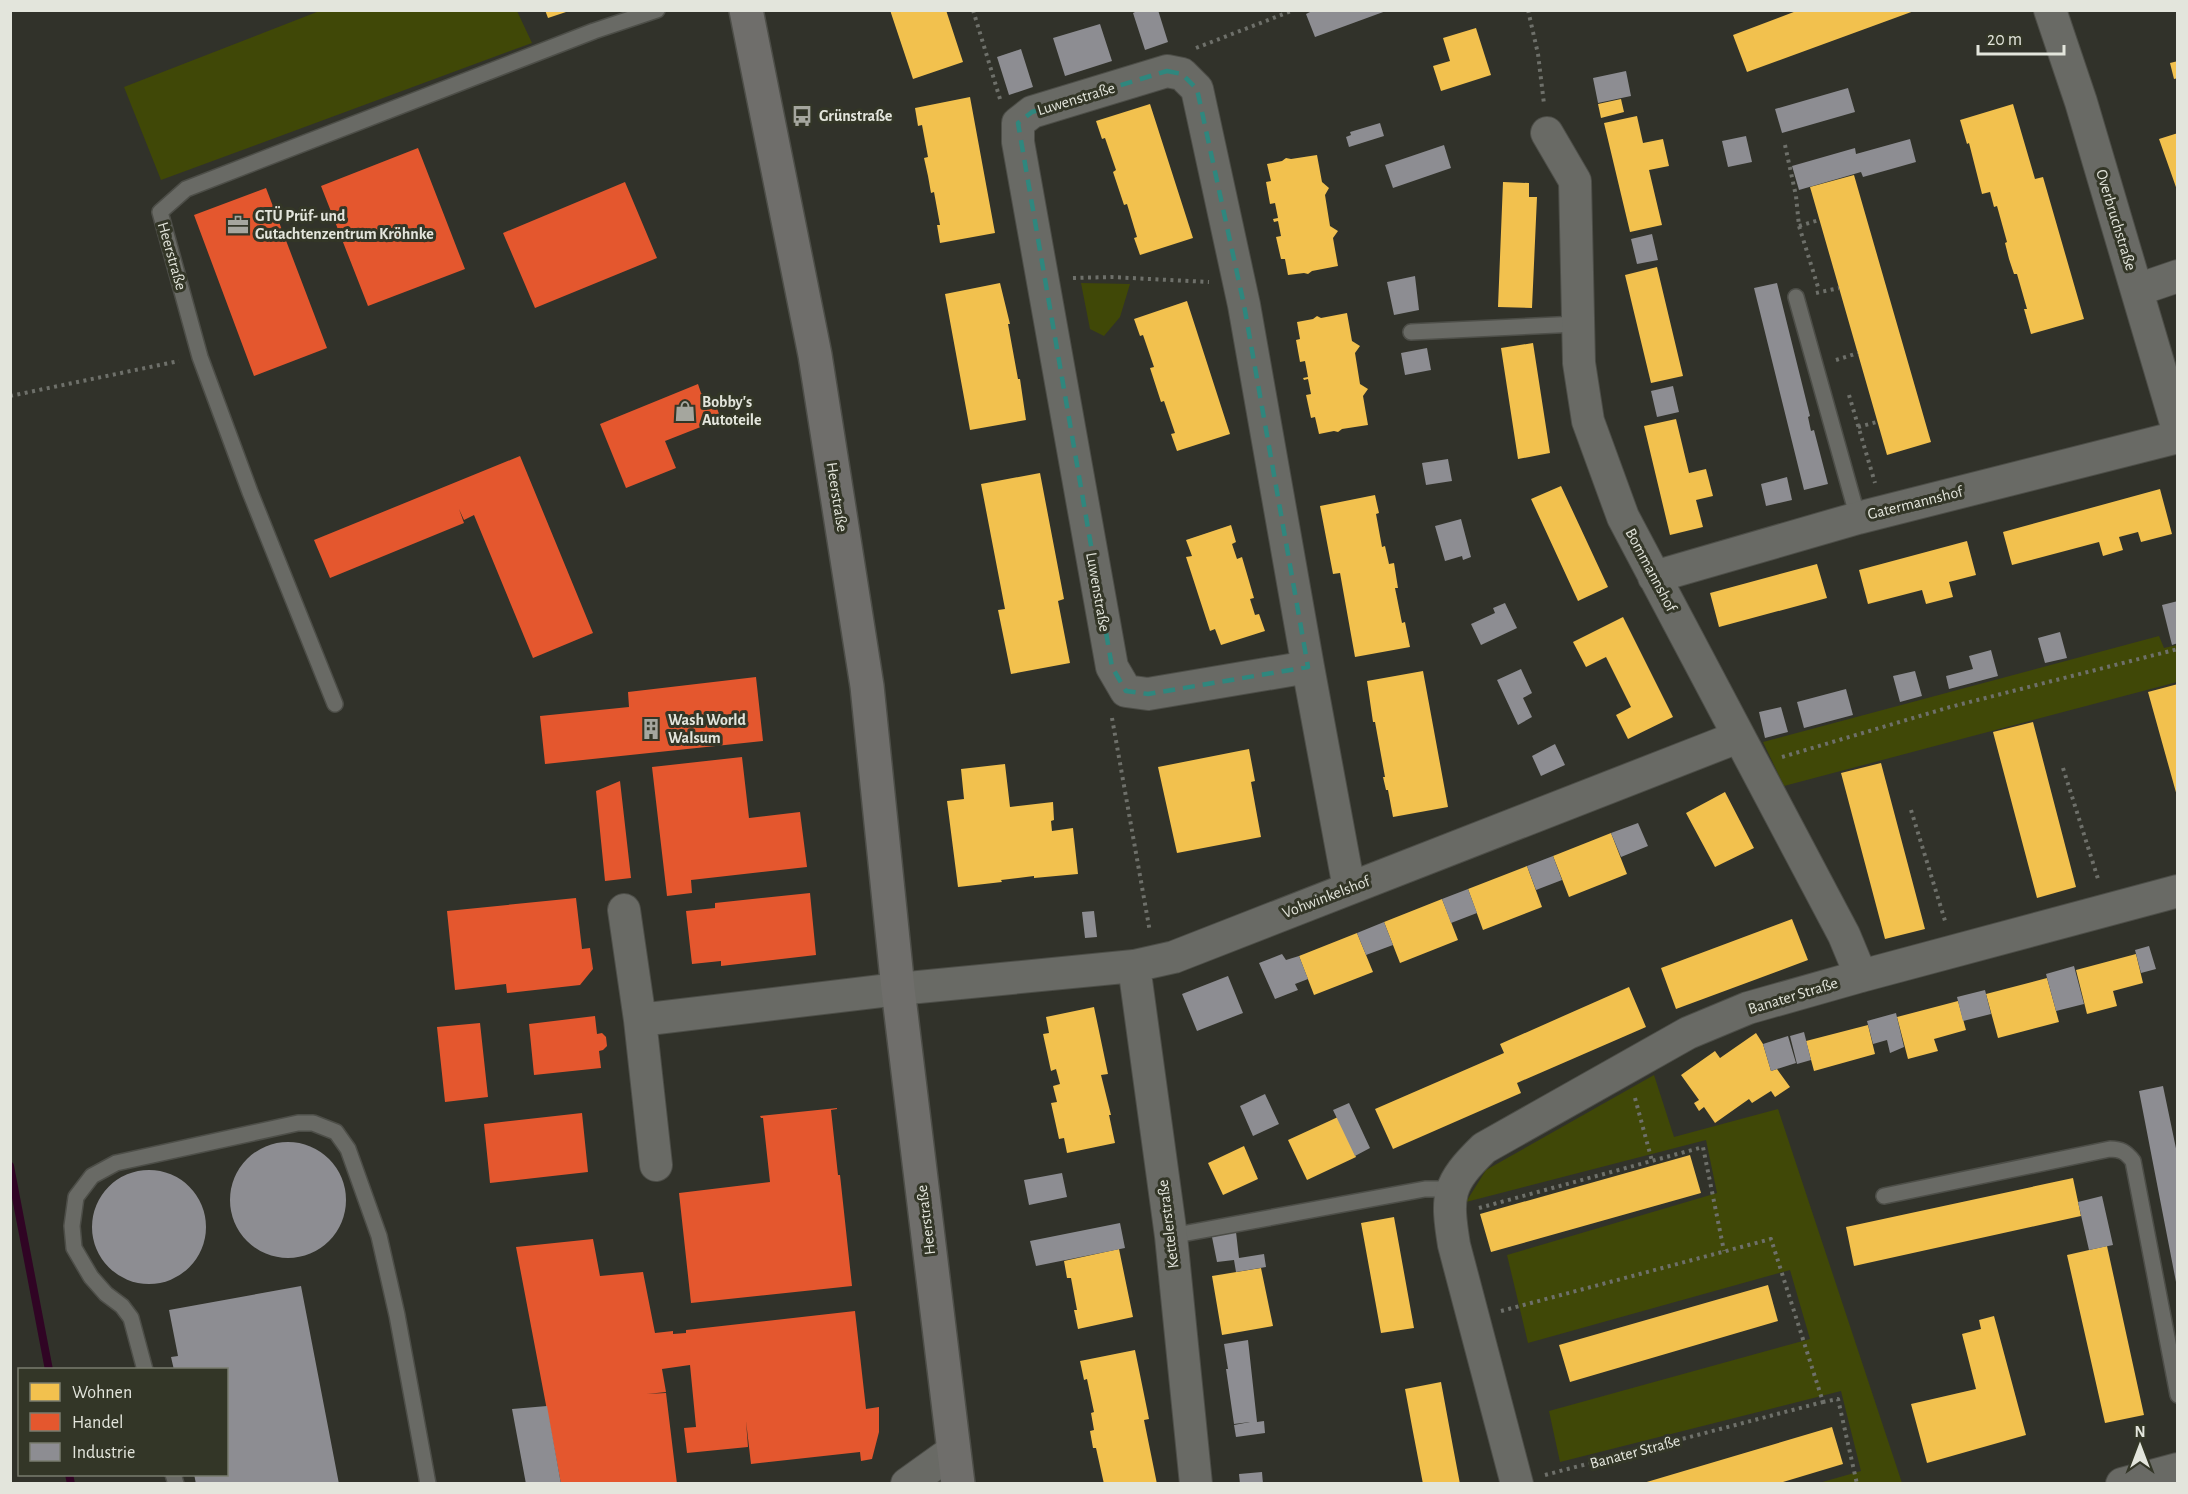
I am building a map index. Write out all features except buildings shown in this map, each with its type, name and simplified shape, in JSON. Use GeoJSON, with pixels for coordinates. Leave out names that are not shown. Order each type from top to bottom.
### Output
{"type":"FeatureCollection","features":[{"type":"Feature","properties":{"kind":"main road","name":"Heerstraße"},"geometry":{"type":"LineString","coordinates":[[746,10],[815,356],[867,686],[898,989],[958,1484]]}},
{"type":"Feature","properties":{"kind":"street","name":"Overbruchstraße"},"geometry":{"type":"LineString","coordinates":[[2050,10],[2081,102],[2178,430]]}},
{"type":"Feature","properties":{"kind":"street"},"geometry":{"type":"LineString","coordinates":[[1167,71],[1182,74],[1197,89],[1239,278],[1349,888]]}},
{"type":"Feature","properties":{"kind":"street","name":"Luwenstraße"},"geometry":{"type":"LineString","coordinates":[[1126,691],[1112,667],[1018,142],[1017,123],[1032,112],[1167,71]]}},
{"type":"Feature","properties":{"kind":"street","name":"Bommannshof"},"geometry":{"type":"LineString","coordinates":[[1547,133],[1575,181],[1579,363],[1588,421],[1623,517],[1844,935],[1861,976]]}},
{"type":"Feature","properties":{"kind":"street"},"geometry":{"type":"LineString","coordinates":[[2137,290],[2178,276]]}},
{"type":"Feature","properties":{"kind":"street","name":"Gatermannshof"},"geometry":{"type":"LineString","coordinates":[[1654,577],[1870,514],[2178,437]]}},
{"type":"Feature","properties":{"kind":"street"},"geometry":{"type":"LineString","coordinates":[[1126,691],[1149,694],[1308,667]]}},
{"type":"Feature","properties":{"kind":"street","name":"Vohwinkelshof"},"geometry":{"type":"LineString","coordinates":[[898,989],[1145,963],[1174,957],[1738,737]]}},
{"type":"Feature","properties":{"kind":"street","name":"Banater Straße"},"geometry":{"type":"LineString","coordinates":[[1450,1203],[1462,1168],[1484,1148],[1688,1033],[1748,1008],[2178,891]]}},
{"type":"Feature","properties":{"kind":"street"},"geometry":{"type":"LineString","coordinates":[[624,910],[640,1020],[656,1165]]}},
{"type":"Feature","properties":{"kind":"street","name":"Kettelerstraße"},"geometry":{"type":"LineString","coordinates":[[1145,963],[1196,1484]]}},
{"type":"Feature","properties":{"kind":"street"},"geometry":{"type":"LineString","coordinates":[[640,1020],[898,989]]}},
{"type":"Feature","properties":{"kind":"street"},"geometry":{"type":"LineString","coordinates":[[1450,1203],[1454,1245],[1516,1483]]}},
{"type":"Feature","properties":{"kind":"street"},"geometry":{"type":"LineString","coordinates":[[907,1484],[953,1450]]}},
{"type":"Feature","properties":{"kind":"street"},"geometry":{"type":"LineString","coordinates":[[2122,1484],[2178,1469]]}},
{"type":"Feature","properties":{"kind":"lane","name":"Heerstraße"},"geometry":{"type":"LineString","coordinates":[[335,704],[250,492],[200,357],[160,212],[186,189],[594,31],[657,10]]}},
{"type":"Feature","properties":{"kind":"lane"},"geometry":{"type":"LineString","coordinates":[[1796,297],[1870,514]]}},
{"type":"Feature","properties":{"kind":"lane"},"geometry":{"type":"LineString","coordinates":[[1411,332],[1578,324]]}},
{"type":"Feature","properties":{"kind":"lane"},"geometry":{"type":"LineString","coordinates":[[144,1368],[131,1318],[122,1306],[106,1294],[91,1277],[74,1248],[72,1226],[76,1197],[92,1176],[116,1163],[298,1123],[313,1123],[336,1132],[348,1149],[379,1236],[397,1315],[428,1484]]}},
{"type":"Feature","properties":{"kind":"lane"},"geometry":{"type":"LineString","coordinates":[[1884,1196],[2110,1149],[2120,1149],[2126,1153],[2133,1161],[2178,1395]]}},
{"type":"Feature","properties":{"kind":"lane"},"geometry":{"type":"LineString","coordinates":[[1171,1236],[1425,1189],[1450,1203]]}},
{"type":"Feature","properties":{"kind":"path"},"geometry":{"type":"LineString","coordinates":[[974,10],[1001,101],[1017,123]]}},
{"type":"Feature","properties":{"kind":"path"},"geometry":{"type":"LineString","coordinates":[[1167,71],[1195,48],[1294,10]]}},
{"type":"Feature","properties":{"kind":"path"},"geometry":{"type":"LineString","coordinates":[[1528,10],[1538,54],[1547,133]]}},
{"type":"Feature","properties":{"kind":"path"},"geometry":{"type":"LineString","coordinates":[[1785,145],[1796,196],[1799,226],[1820,293]]}},
{"type":"Feature","properties":{"kind":"path"},"geometry":{"type":"LineString","coordinates":[[1799,226],[1819,220]]}},
{"type":"Feature","properties":{"kind":"path"},"geometry":{"type":"LineString","coordinates":[[1042,279],[1111,277],[1207,282],[1239,278]]}},
{"type":"Feature","properties":{"kind":"path"},"geometry":{"type":"LineString","coordinates":[[1836,348],[1842,370]]}},
{"type":"Feature","properties":{"kind":"path"},"geometry":{"type":"LineString","coordinates":[[10,396],[200,357]]}},
{"type":"Feature","properties":{"kind":"path"},"geometry":{"type":"LineString","coordinates":[[1849,393],[1870,514]]}},
{"type":"Feature","properties":{"kind":"path"},"geometry":{"type":"LineString","coordinates":[[1755,768],[1786,756],[1950,707],[2178,649]]}},
{"type":"Feature","properties":{"kind":"path"},"geometry":{"type":"LineString","coordinates":[[1126,691],[1114,710],[1111,721],[1145,963]]}},
{"type":"Feature","properties":{"kind":"path"},"geometry":{"type":"LineString","coordinates":[[2063,768],[2108,910]]}},
{"type":"Feature","properties":{"kind":"path"},"geometry":{"type":"LineString","coordinates":[[1911,810],[1954,951]]}},
{"type":"Feature","properties":{"kind":"path"},"geometry":{"type":"LineString","coordinates":[[1626,1068],[1652,1161]]}},
{"type":"Feature","properties":{"kind":"path"},"geometry":{"type":"LineString","coordinates":[[1450,1203],[1652,1161],[1703,1147],[1724,1251]]}},
{"type":"Feature","properties":{"kind":"path"},"geometry":{"type":"LineString","coordinates":[[1474,1319],[1771,1239],[1822,1402],[1838,1399],[1857,1484]]}},
{"type":"Feature","properties":{"kind":"path","name":"Banater Straße"},"geometry":{"type":"LineString","coordinates":[[1516,1483],[1822,1402]]}},
{"type":"Feature","properties":{"kind":"highlighted area"},"geometry":{"type":"Polygon","coordinates":[[[1167,71],[1182,74],[1197,89],[1244,305],[1308,667],[1148,694],[1126,691],[1112,667],[1018,123],[1032,112],[1167,71]]]}},
{"type":"Feature","properties":{"kind":"green space"},"geometry":{"type":"Polygon","coordinates":[[[322,10],[517,11],[532,43],[161,180],[124,87],[322,10]]]}},
{"type":"Feature","properties":{"kind":"green space"},"geometry":{"type":"Polygon","coordinates":[[[1081,283],[1130,284],[1120,317],[1104,336],[1090,329],[1081,283]]]}},
{"type":"Feature","properties":{"kind":"green space"},"geometry":{"type":"Polygon","coordinates":[[[2159,636],[2164,648],[2177,645],[2177,682],[1784,786],[1763,742],[2159,636]]]}},
{"type":"Feature","properties":{"kind":"green space"},"geometry":{"type":"Polygon","coordinates":[[[1654,1075],[1674,1137],[1778,1109],[1902,1483],[1819,1483],[1861,1471],[1841,1391],[1560,1462],[1549,1411],[1810,1339],[1790,1270],[1528,1343],[1507,1255],[1717,1193],[1706,1140],[1466,1202],[1486,1170],[1654,1075]]]}},
{"type":"Feature","properties":{"kind":"waterway"},"geometry":{"type":"LineString","coordinates":[[10,1166],[49,1368]]}},
{"type":"Feature","properties":{"kind":"waterway"},"geometry":{"type":"LineString","coordinates":[[69,1476],[71,1484]]}},
{"type":"Feature","properties":{"kind":"place","name":"Grünstraße"},"geometry":{"type":"Point","coordinates":[802,116]}},
{"type":"Feature","properties":{"kind":"place","name":"GTÜ Prüf- und Gutachtenzentrum Kröhnke"},"geometry":{"type":"Point","coordinates":[238,225]}},
{"type":"Feature","properties":{"kind":"place","name":"Bobby's Autoteile"},"geometry":{"type":"Point","coordinates":[685,411]}},
{"type":"Feature","properties":{"kind":"place","name":"Wash World Walsum"},"geometry":{"type":"Point","coordinates":[651,729]}}]}
